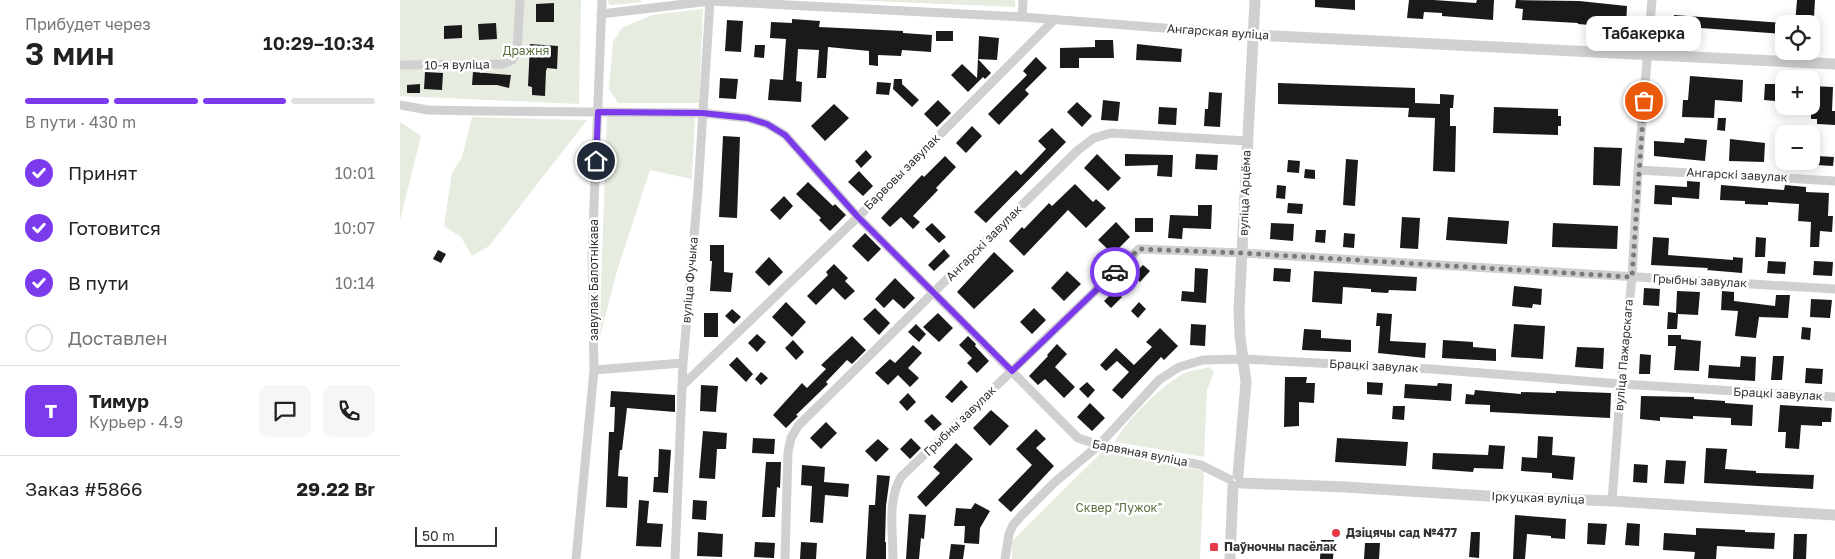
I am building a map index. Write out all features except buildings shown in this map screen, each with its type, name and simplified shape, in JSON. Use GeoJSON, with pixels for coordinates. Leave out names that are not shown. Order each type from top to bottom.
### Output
{"type":"FeatureCollection","features":[{"type":"Feature","properties":{"kind":"street","name":"10-я вуліца"},"geometry":{"type":"LineString","coordinates":[[400,65],[503,64],[512,60],[517,52],[520,0]]}},
{"type":"Feature","properties":{"kind":"street","name":"завулак Балотнікава"},"geometry":{"type":"LineString","coordinates":[[576,559],[594,370],[592,256],[602,0]]}},
{"type":"Feature","properties":{"kind":"street"},"geometry":{"type":"LineString","coordinates":[[1022,17],[1023,0]]}},
{"type":"Feature","properties":{"kind":"street","name":"вуліца Арцёма"},"geometry":{"type":"LineString","coordinates":[[1230,559],[1235,481],[1246,382],[1239,310],[1255,0]]}},
{"type":"Feature","properties":{"kind":"street","name":"вуліца Пажарскага"},"geometry":{"type":"LineString","coordinates":[[1612,500],[1632,277],[1638,170],[1652,0]]}},
{"type":"Feature","properties":{"kind":"street","name":"Ангарская вуліца"},"geometry":{"type":"LineString","coordinates":[[601,14],[710,1],[1055,19],[1254,35],[1835,64]]}},
{"type":"Feature","properties":{"kind":"street","name":"вуліца Фучыка"},"geometry":{"type":"LineString","coordinates":[[675,559],[683,363],[698,190],[710,1]]}},
{"type":"Feature","properties":{"kind":"street","name":"Барвовы завулак"},"geometry":{"type":"LineString","coordinates":[[682,386],[858,217],[1055,19]]}},
{"type":"Feature","properties":{"kind":"street","name":"Барвяная вуліца"},"geometry":{"type":"LineString","coordinates":[[400,106],[428,110],[702,113],[748,118],[767,124],[785,135],[858,217],[1078,438],[1099,446],[1201,464],[1235,481]]}},
{"type":"Feature","properties":{"kind":"street","name":"Ангарскі завулак"},"geometry":{"type":"LineString","coordinates":[[785,559],[788,452],[791,438],[798,426],[1078,150],[1094,138],[1111,133],[1247,141]]}},
{"type":"Feature","properties":{"kind":"street","name":"Ангарскі завулак"},"geometry":{"type":"LineString","coordinates":[[1638,170],[1835,181]]}},
{"type":"Feature","properties":{"kind":"street","name":"Грыбны завулак"},"geometry":{"type":"LineString","coordinates":[[893,559],[893,498],[901,478],[1139,249],[1242,253],[1835,289]]}},
{"type":"Feature","properties":{"kind":"street","name":"Брацкі завулак"},"geometry":{"type":"LineString","coordinates":[[1005,559],[1006,543],[1013,526],[1056,482],[1099,446],[1159,380],[1179,366],[1203,360],[1243,359],[1430,369],[1621,384],[1835,397]]}},
{"type":"Feature","properties":{"kind":"street"},"geometry":{"type":"LineString","coordinates":[[594,370],[683,363]]}},
{"type":"Feature","properties":{"kind":"street","name":"Іркуцкая вуліца"},"geometry":{"type":"LineString","coordinates":[[1235,481],[1503,497],[1612,500],[1835,514]]}},
{"type":"Feature","properties":{"kind":"green space","name":"Дражня"},"geometry":{"type":"Polygon","coordinates":[[[400,0],[581,0],[579,104],[400,96],[400,0]]]}},
{"type":"Feature","properties":{"kind":"green space"},"geometry":{"type":"Polygon","coordinates":[[[608,0],[640,0],[642,2],[612,5],[609,4],[608,0]]]}},
{"type":"Feature","properties":{"kind":"green space"},"geometry":{"type":"Polygon","coordinates":[[[849,0],[1015,0],[1015,7],[849,0]]]}},
{"type":"Feature","properties":{"kind":"green space"},"geometry":{"type":"Polygon","coordinates":[[[703,9],[699,103],[618,103],[609,89],[613,42],[622,28],[652,15],[703,9]]]}},
{"type":"Feature","properties":{"kind":"green space"},"geometry":{"type":"Polygon","coordinates":[[[695,115],[692,179],[650,170],[616,274],[599,341],[607,116],[695,115]]]}},
{"type":"Feature","properties":{"kind":"green space"},"geometry":{"type":"Polygon","coordinates":[[[472,117],[587,120],[489,246],[472,256],[461,237],[444,226],[452,173],[462,157],[472,117]]]}},
{"type":"Feature","properties":{"kind":"green space"},"geometry":{"type":"Polygon","coordinates":[[[400,122],[421,136],[400,220],[400,122]]]}},
{"type":"Feature","properties":{"kind":"green space"},"geometry":{"type":"Polygon","coordinates":[[[1210,367],[1214,373],[1207,390],[1204,457],[1115,442],[1128,423],[1147,402],[1168,384],[1187,372],[1210,367]]]}},
{"type":"Feature","properties":{"kind":"green space","name":"Сквер \"Лужок\""},"geometry":{"type":"Polygon","coordinates":[[[1102,452],[1204,471],[1200,559],[1012,559],[1012,541],[1102,452]]]}},
{"type":"Feature","properties":{"kind":"way so far"},"geometry":{"type":"LineString","coordinates":[[1115,272],[1139,249],[1242,253],[1632,277],[1644,101]]}},
{"type":"Feature","properties":{"kind":"place","name":"Табакерка"},"geometry":{"type":"Point","coordinates":[1644,101]}},
{"type":"Feature","properties":{"kind":"place","name":"Дзіцячы сад №477"},"geometry":{"type":"Point","coordinates":[1336,533]}},
{"type":"Feature","properties":{"kind":"place","name":"Паўночны пасёлак"},"geometry":{"type":"Point","coordinates":[1214,547]}},
{"type":"Feature","properties":{"kind":"route"},"geometry":{"type":"LineString","coordinates":[[596,161],[598,112],[702,113],[748,118],[767,124],[785,135],[858,217],[1012,371],[1115,272]]}}]}
